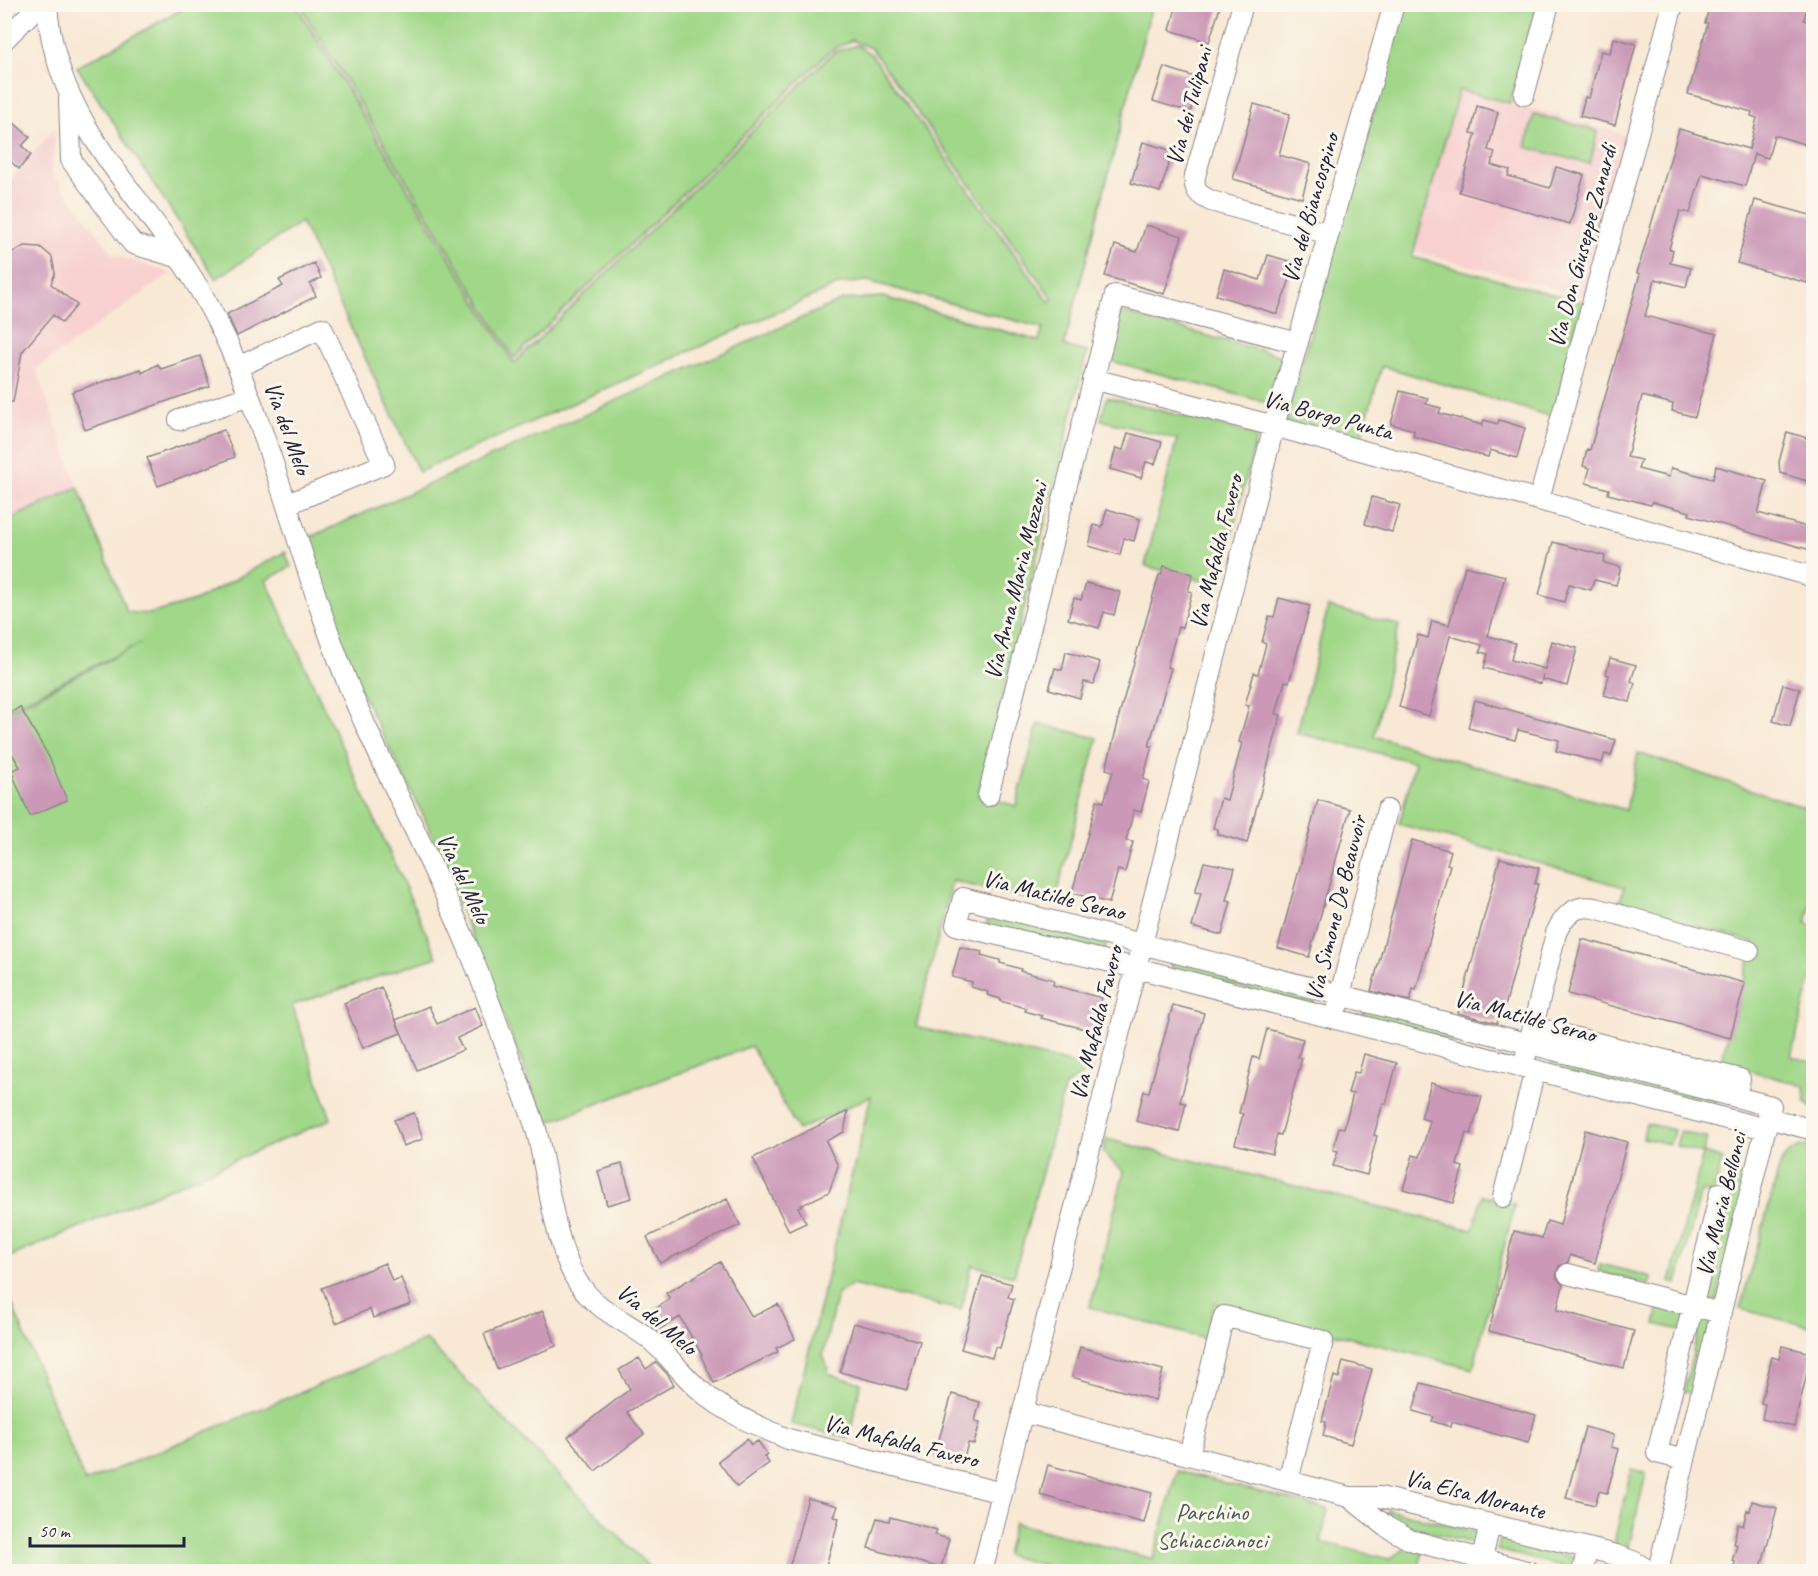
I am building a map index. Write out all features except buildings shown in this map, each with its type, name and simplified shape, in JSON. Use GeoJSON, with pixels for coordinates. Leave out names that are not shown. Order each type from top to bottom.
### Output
{"type":"FeatureCollection","features":[{"type":"Feature","properties":{"kind":"street"},"geometry":{"type":"LineString","coordinates":[[4,40],[40,4]]}},
{"type":"Feature","properties":{"kind":"street","name":"Via del Melo"},"geometry":{"type":"LineString","coordinates":[[47,4],[54,51],[68,89],[96,145],[180,258],[207,304],[238,367],[288,504],[325,625],[354,700],[472,956],[537,1131],[560,1241],[568,1265],[582,1290],[666,1354],[700,1391],[724,1408],[788,1439]]}},
{"type":"Feature","properties":{"kind":"street","name":"Via dei Tulipani"},"geometry":{"type":"LineString","coordinates":[[1244,4],[1195,176],[1196,189],[1199,194],[1211,201],[1329,234]]}},
{"type":"Feature","properties":{"kind":"street","name":"Via del Biancospino"},"geometry":{"type":"LineString","coordinates":[[1274,426],[1394,4]]}},
{"type":"Feature","properties":{"kind":"street"},"geometry":{"type":"LineString","coordinates":[[1524,95],[1549,4]]}},
{"type":"Feature","properties":{"kind":"street","name":"Via Don Giuseppe Zanardi"},"geometry":{"type":"LineString","coordinates":[[1539,500],[1673,4]]}},
{"type":"Feature","properties":{"kind":"street","name":"Via del Melo"},"geometry":{"type":"LineString","coordinates":[[68,89],[71,160],[133,244],[180,258]]}},
{"type":"Feature","properties":{"kind":"street"},"geometry":{"type":"LineString","coordinates":[[1094,379],[1115,295],[1298,343]]}},
{"type":"Feature","properties":{"kind":"street"},"geometry":{"type":"LineString","coordinates":[[238,367],[322,328],[384,464],[288,504]]}},
{"type":"Feature","properties":{"kind":"street","name":"Via Borgo Punta"},"geometry":{"type":"LineString","coordinates":[[1094,379],[1274,426],[1814,577]]}},
{"type":"Feature","properties":{"kind":"street","name":"Via Anna Maria Mozzoni"},"geometry":{"type":"LineString","coordinates":[[988,796],[1094,379]]}},
{"type":"Feature","properties":{"kind":"street"},"geometry":{"type":"LineString","coordinates":[[179,420],[249,396]]}},
{"type":"Feature","properties":{"kind":"street","name":"Via Mafalda Favero"},"geometry":{"type":"LineString","coordinates":[[982,1572],[1274,426]]}},
{"type":"Feature","properties":{"kind":"street","name":"Via Simone De Beauvoir"},"geometry":{"type":"LineString","coordinates":[[1334,1018],[1387,810]]}},
{"type":"Feature","properties":{"kind":"street","name":"Via Matilde Serao"},"geometry":{"type":"LineString","coordinates":[[1769,1118],[1736,1097],[1531,1035],[1340,994],[963,898],[957,925],[1529,1068],[1769,1118],[1814,1130]]}},
{"type":"Feature","properties":{"kind":"street"},"geometry":{"type":"LineString","coordinates":[[1529,1068],[1531,1035],[1557,933],[1564,918],[1574,909],[1595,908],[1749,951]]}},
{"type":"Feature","properties":{"kind":"street","name":"Via Matilde Serao"},"geometry":{"type":"LineString","coordinates":[[1503,1197],[1529,1068]]}},
{"type":"Feature","properties":{"kind":"street","name":"Via Maria Bellonci"},"geometry":{"type":"LineString","coordinates":[[1661,1572],[1660,1562],[1769,1118]]}},
{"type":"Feature","properties":{"kind":"street","name":"Via Maria Bellonci"},"geometry":{"type":"LineString","coordinates":[[1685,1460],[1657,1453],[1720,1193]]}},
{"type":"Feature","properties":{"kind":"street","name":"Via Maria Bellonci"},"geometry":{"type":"LineString","coordinates":[[1568,1274],[1721,1313]]}},
{"type":"Feature","properties":{"kind":"street"},"geometry":{"type":"LineString","coordinates":[[1190,1455],[1224,1316],[1323,1341],[1288,1481]]}},
{"type":"Feature","properties":{"kind":"street"},"geometry":{"type":"LineString","coordinates":[[1671,1395],[1699,1403]]}},
{"type":"Feature","properties":{"kind":"street","name":"Via Elsa Morante"},"geometry":{"type":"LineString","coordinates":[[1023,1412],[1349,1497],[1380,1497],[1628,1558],[1651,1572]]}},
{"type":"Feature","properties":{"kind":"street","name":"Via Mafalda Favero"},"geometry":{"type":"LineString","coordinates":[[788,1439],[1002,1492]]}},
{"type":"Feature","properties":{"kind":"street","name":"Via Elsa Morante"},"geometry":{"type":"LineString","coordinates":[[1349,1497],[1387,1527],[1410,1540],[1530,1572]]}},
{"type":"Feature","properties":{"kind":"street"},"geometry":{"type":"LineString","coordinates":[[1482,1559],[1490,1524]]}},
{"type":"Feature","properties":{"kind":"street"},"geometry":{"type":"LineString","coordinates":[[1582,1572],[1588,1548]]}},
{"type":"Feature","properties":{"kind":"shaded area"},"geometry":{"type":"Polygon","coordinates":[[[1459,89],[1630,136],[1585,296],[1414,251],[1459,89]]]}},
{"type":"Feature","properties":{"kind":"shaded area"},"geometry":{"type":"Polygon","coordinates":[[[55,127],[52,174],[114,255],[171,273],[36,369],[78,487],[5,522],[5,187],[55,127]]]}},
{"type":"Feature","properties":{"kind":"green space"},"geometry":{"type":"Polygon","coordinates":[[[190,5],[296,5],[514,363],[834,52],[857,45],[871,54],[1050,303],[1052,298],[872,49],[852,40],[830,51],[514,358],[300,5],[1152,5],[1064,346],[1087,352],[978,795],[1016,806],[1038,724],[1098,738],[1054,905],[952,881],[916,1027],[1092,1068],[1065,1086],[1014,1276],[972,1265],[961,1310],[852,1285],[837,1294],[823,1354],[829,1374],[861,1383],[849,1438],[791,1424],[871,1096],[798,1130],[751,1046],[546,1123],[426,821],[360,690],[306,539],[842,300],[883,297],[1039,341],[1043,328],[867,281],[840,284],[419,472],[301,222],[216,279],[77,67],[190,5]]]}},
{"type":"Feature","properties":{"kind":"green space"},"geometry":{"type":"Polygon","coordinates":[[[1404,5],[1537,5],[1510,103],[1459,90],[1412,257],[1583,302],[1553,417],[1382,366],[1359,444],[1285,423],[1404,5]]]}},
{"type":"Feature","properties":{"kind":"green space"},"geometry":{"type":"Polygon","coordinates":[[[1534,114],[1598,131],[1590,164],[1526,147],[1534,114]]]}},
{"type":"Feature","properties":{"kind":"green space"},"geometry":{"type":"Polygon","coordinates":[[[1120,312],[1282,356],[1269,403],[1107,360],[1120,312]]]}},
{"type":"Feature","properties":{"kind":"green space"},"geometry":{"type":"Polygon","coordinates":[[[1107,397],[1257,435],[1219,585],[1145,566],[1177,439],[1101,420],[1107,397]]]}},
{"type":"Feature","properties":{"kind":"green space"},"geometry":{"type":"Polygon","coordinates":[[[78,487],[127,612],[149,614],[195,601],[285,552],[291,567],[266,580],[437,957],[292,1005],[331,1119],[5,1259],[5,713],[141,643],[5,710],[4,522],[78,487]]]}},
{"type":"Feature","properties":{"kind":"green space"},"geometry":{"type":"Polygon","coordinates":[[[1328,607],[1399,625],[1374,736],[1626,810],[1638,753],[1813,810],[1813,893],[1806,923],[1813,925],[1813,971],[1791,1056],[1813,1063],[1813,1110],[1805,1101],[1804,1086],[1721,1062],[1754,942],[1619,906],[1624,887],[1399,824],[1415,762],[1297,733],[1328,607]]]}},
{"type":"Feature","properties":{"kind":"green space"},"geometry":{"type":"Polygon","coordinates":[[[989,913],[1107,941],[1104,954],[986,926],[989,913]]]}},
{"type":"Feature","properties":{"kind":"green space"},"geometry":{"type":"Polygon","coordinates":[[[1174,956],[1317,993],[1313,1006],[1170,969],[1174,956]]]}},
{"type":"Feature","properties":{"kind":"green space"},"geometry":{"type":"Polygon","coordinates":[[[1365,1005],[1508,1042],[1504,1055],[1362,1018],[1365,1005]]]}},
{"type":"Feature","properties":{"kind":"green space"},"geometry":{"type":"Polygon","coordinates":[[[1553,1056],[1717,1097],[1713,1111],[1550,1069],[1553,1056]]]}},
{"type":"Feature","properties":{"kind":"green space"},"geometry":{"type":"Polygon","coordinates":[[[1646,1123],[1674,1130],[1670,1144],[1643,1138],[1646,1123]]]}},
{"type":"Feature","properties":{"kind":"green space"},"geometry":{"type":"Polygon","coordinates":[[[1680,1131],[1707,1138],[1703,1153],[1723,1159],[1713,1194],[1701,1191],[1677,1284],[1670,1282],[1703,1154],[1676,1146],[1680,1131]]]}},
{"type":"Feature","properties":{"kind":"green space"},"geometry":{"type":"Polygon","coordinates":[[[1106,1139],[1473,1230],[1482,1195],[1515,1204],[1473,1369],[1214,1303],[1205,1339],[1090,1307],[1124,1172],[1103,1153],[1106,1139]]]}},
{"type":"Feature","properties":{"kind":"green space"},"geometry":{"type":"Polygon","coordinates":[[[1806,1146],[1814,1147],[1813,1327],[1740,1309],[1780,1165],[1790,1152],[1806,1146]]]}},
{"type":"Feature","properties":{"kind":"green space"},"geometry":{"type":"Polygon","coordinates":[[[1737,1175],[1748,1177],[1716,1303],[1705,1300],[1737,1175]]]}},
{"type":"Feature","properties":{"kind":"green space"},"geometry":{"type":"Polygon","coordinates":[[[1600,1264],[1652,1277],[1649,1285],[1598,1271],[1600,1264]]]}},
{"type":"Feature","properties":{"kind":"green space"},"geometry":{"type":"Polygon","coordinates":[[[4,1285],[85,1482],[426,1340],[653,1571],[10,1571],[4,1567],[4,1285]]]}},
{"type":"Feature","properties":{"kind":"green space"},"geometry":{"type":"Polygon","coordinates":[[[1659,1307],[1688,1314],[1684,1331],[1655,1324],[1659,1307]]]}},
{"type":"Feature","properties":{"kind":"green space"},"geometry":{"type":"Polygon","coordinates":[[[1701,1318],[1712,1321],[1695,1394],[1684,1392],[1701,1318]]]}},
{"type":"Feature","properties":{"kind":"green space"},"geometry":{"type":"Polygon","coordinates":[[[1631,1470],[1646,1473],[1628,1551],[1613,1547],[1631,1470]]]}},
{"type":"Feature","properties":{"kind":"green space","name":"Parchino Schiaccianoci"},"geometry":{"type":"Polygon","coordinates":[[[1177,1471],[1328,1509],[1321,1542],[1389,1559],[1408,1547],[1423,1550],[1419,1567],[1436,1571],[1046,1572],[1047,1566],[1006,1555],[1014,1523],[1153,1559],[1177,1471]]]}},
{"type":"Feature","properties":{"kind":"green space"},"geometry":{"type":"Polygon","coordinates":[[[1388,1510],[1477,1532],[1474,1543],[1386,1521],[1388,1510]]]}},
{"type":"Feature","properties":{"kind":"green space"},"geometry":{"type":"Polygon","coordinates":[[[1500,1539],[1577,1558],[1574,1569],[1497,1550],[1500,1539]]]}}]}
